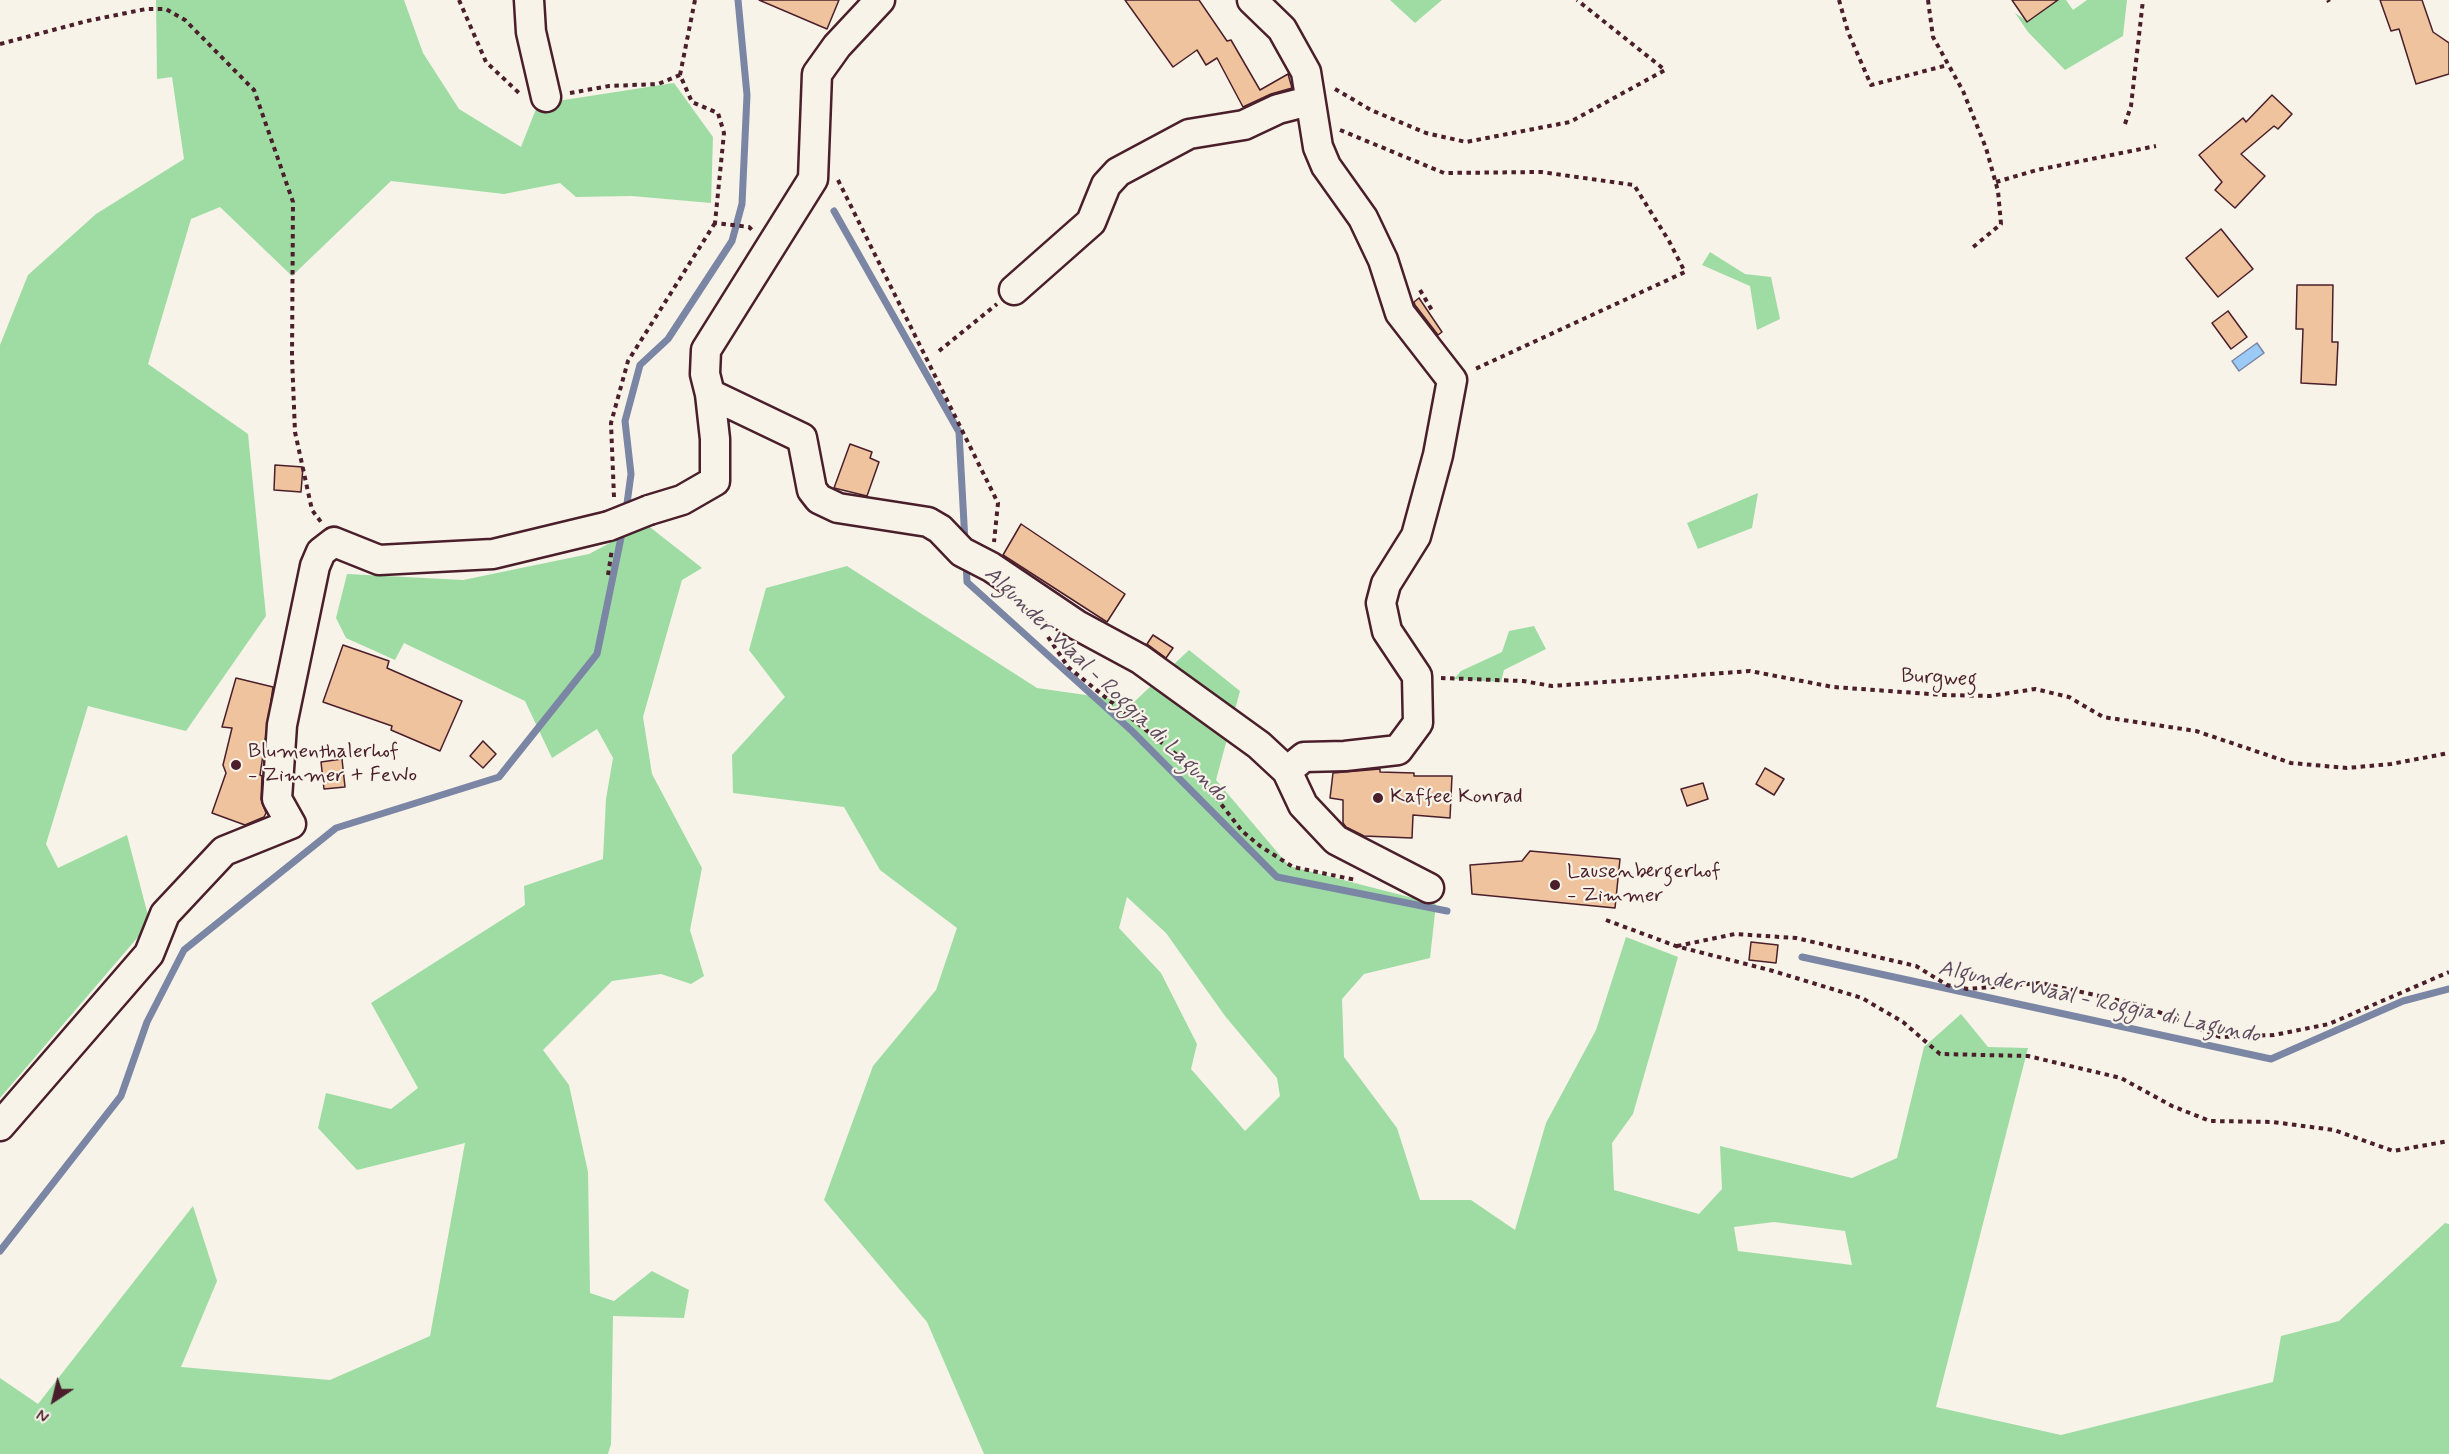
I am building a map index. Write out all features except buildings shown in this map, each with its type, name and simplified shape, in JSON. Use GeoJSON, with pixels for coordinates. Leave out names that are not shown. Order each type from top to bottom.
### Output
{"type":"FeatureCollection","features":[{"type":"Feature","properties":{"kind":"lane"},"geometry":{"type":"LineString","coordinates":[[530,0],[531,32],[546,97]]}},
{"type":"Feature","properties":{"kind":"lane"},"geometry":{"type":"LineString","coordinates":[[0,1126],[149,954],[165,914],[224,851],[291,824],[277,799],[282,725],[315,566],[321,552],[334,542],[379,560],[434,559],[493,554],[612,524],[682,500],[715,481],[710,394],[705,374],[706,350],[782,233],[813,179],[814,98],[818,74],[837,46],[880,0]]}},
{"type":"Feature","properties":{"kind":"lane"},"geometry":{"type":"LineString","coordinates":[[1252,0],[1282,29],[1306,72],[1322,157],[1363,218],[1383,260],[1400,313],[1452,380],[1438,455],[1416,536],[1386,584],[1381,603],[1387,631],[1417,676],[1418,723],[1398,750],[1345,756],[1304,757],[1287,771]]}},
{"type":"Feature","properties":{"kind":"lane"},"geometry":{"type":"LineString","coordinates":[[1014,290],[1091,222],[1106,185],[1118,172],[1189,134],[1244,124],[1278,109],[1312,108]]}},
{"type":"Feature","properties":{"kind":"lane"},"geometry":{"type":"LineString","coordinates":[[710,394],[802,438],[812,490],[819,499],[838,508],[928,522],[940,529],[962,552],[991,567],[1077,625],[1140,659],[1259,745],[1287,771],[1303,805],[1336,840],[1429,888]]}},
{"type":"Feature","properties":{"kind":"path"},"geometry":{"type":"LineString","coordinates":[[459,0],[486,62],[516,92],[533,99],[609,86],[658,84],[680,75]]}},
{"type":"Feature","properties":{"kind":"path"},"geometry":{"type":"LineString","coordinates":[[608,575],[612,524],[611,423],[628,361],[715,223],[724,133],[718,113],[692,102],[680,75],[695,0]]}},
{"type":"Feature","properties":{"kind":"path"},"geometry":{"type":"LineString","coordinates":[[1306,72],[1371,110],[1426,134],[1466,142],[1570,122],[1665,70],[1577,0]]}},
{"type":"Feature","properties":{"kind":"path"},"geometry":{"type":"LineString","coordinates":[[1839,0],[1848,32],[1871,85],[1948,65]]}},
{"type":"Feature","properties":{"kind":"path"},"geometry":{"type":"LineString","coordinates":[[1928,0],[1933,37],[1986,148],[1995,182],[2001,224],[1972,248]]}},
{"type":"Feature","properties":{"kind":"path"},"geometry":{"type":"LineString","coordinates":[[2126,124],[2131,106],[2143,0]]}},
{"type":"Feature","properties":{"kind":"path"},"geometry":{"type":"LineString","coordinates":[[0,44],[97,19],[146,9],[166,9],[185,20],[254,90],[293,202],[292,357],[296,432],[312,510],[334,542]]}},
{"type":"Feature","properties":{"kind":"path"},"geometry":{"type":"LineString","coordinates":[[1312,108],[1328,126],[1444,173],[1541,172],[1634,185],[1669,241],[1685,272],[1470,371]]}},
{"type":"Feature","properties":{"kind":"path"},"geometry":{"type":"LineString","coordinates":[[1995,182],[2037,170],[2156,146]]}},
{"type":"Feature","properties":{"kind":"path"},"geometry":{"type":"LineString","coordinates":[[815,148],[828,160],[998,503],[991,567]]}},
{"type":"Feature","properties":{"kind":"path"},"geometry":{"type":"LineString","coordinates":[[715,223],[749,227]]}},
{"type":"Feature","properties":{"kind":"path"},"geometry":{"type":"LineString","coordinates":[[1418,286],[1435,314]]}},
{"type":"Feature","properties":{"kind":"path"},"geometry":{"type":"LineString","coordinates":[[939,351],[1014,290]]}},
{"type":"Feature","properties":{"kind":"path"},"geometry":{"type":"LineString","coordinates":[[1042,628],[1068,667],[1193,768],[1242,831],[1293,867],[1358,880]]}},
{"type":"Feature","properties":{"kind":"path","name":"Burgweg"},"geometry":{"type":"LineString","coordinates":[[1417,676],[1484,682],[1523,681],[1552,686],[1750,671],[1833,687],[1944,696],[1990,696],[2035,689],[2068,697],[2103,717],[2196,731],[2291,763],[2347,768],[2391,764],[2449,753]]}},
{"type":"Feature","properties":{"kind":"path"},"geometry":{"type":"LineString","coordinates":[[1606,920],[1676,946],[1773,971],[1862,998],[1903,1022],[1940,1054],[2028,1056],[2121,1078],[2172,1106],[2210,1121],[2273,1122],[2334,1130],[2394,1151],[2449,1140]]}},
{"type":"Feature","properties":{"kind":"path"},"geometry":{"type":"LineString","coordinates":[[1676,946],[1735,934],[1796,938],[1916,966],[1947,985],[1968,989],[2041,982],[2144,1005],[2220,1037],[2274,1035],[2329,1024],[2449,972]]}},
{"type":"Feature","properties":{"kind":"green space"},"geometry":{"type":"Polygon","coordinates":[[[156,0],[404,0],[423,53],[459,109],[521,147],[538,104],[674,83],[713,137],[711,203],[632,196],[576,197],[560,183],[504,194],[391,181],[292,276],[220,207],[191,219],[148,364],[248,434],[266,616],[186,731],[88,706],[46,844],[58,868],[127,835],[150,923],[0,1098],[0,345],[28,275],[96,214],[184,159],[172,77],[157,79],[156,0]]]}},
{"type":"Feature","properties":{"kind":"green space"},"geometry":{"type":"Polygon","coordinates":[[[1390,0],[1442,0],[1415,23],[1390,0]]]}},
{"type":"Feature","properties":{"kind":"green space"},"geometry":{"type":"Polygon","coordinates":[[[2058,0],[2066,0],[2073,10],[2087,0],[2127,0],[2123,36],[2065,70],[2028,32],[2015,13],[2027,21],[2058,0]]]}},
{"type":"Feature","properties":{"kind":"green space"},"geometry":{"type":"Polygon","coordinates":[[[1710,252],[1745,274],[1771,277],[1780,319],[1757,330],[1750,286],[1702,265],[1710,252]]]}},
{"type":"Feature","properties":{"kind":"green space"},"geometry":{"type":"Polygon","coordinates":[[[1758,493],[1752,528],[1698,549],[1687,523],[1758,493]]]}},
{"type":"Feature","properties":{"kind":"green space"},"geometry":{"type":"Polygon","coordinates":[[[646,524],[702,568],[682,580],[643,717],[652,774],[702,868],[690,930],[704,976],[691,984],[661,974],[612,981],[543,1050],[569,1085],[588,1172],[590,1293],[614,1301],[652,1271],[689,1290],[684,1318],[613,1316],[611,1444],[608,1454],[0,1454],[0,1378],[38,1404],[193,1206],[217,1281],[181,1367],[330,1380],[430,1336],[465,1143],[357,1170],[318,1128],[326,1093],[391,1109],[418,1088],[371,1003],[525,905],[524,886],[603,859],[606,799],[613,758],[597,729],[552,758],[525,701],[404,643],[395,660],[346,638],[336,618],[347,574],[463,580],[589,554],[646,524]]]}},
{"type":"Feature","properties":{"kind":"green space"},"geometry":{"type":"Polygon","coordinates":[[[847,566],[1037,688],[1134,702],[1189,650],[1240,691],[1216,780],[1289,866],[1436,904],[1430,958],[1364,974],[1342,999],[1344,1057],[1397,1128],[1420,1200],[1471,1200],[1515,1230],[1546,1123],[1596,1030],[1626,937],[1678,957],[1633,1114],[1612,1143],[1614,1190],[1699,1214],[1722,1189],[1720,1146],[1852,1178],[1897,1158],[1924,1047],[1961,1014],[1988,1047],[2028,1048],[1936,1407],[2061,1435],[2273,1382],[2281,1336],[2339,1321],[2445,1223],[2449,1224],[2449,1454],[984,1454],[927,1322],[824,1200],[873,1066],[936,990],[957,928],[880,870],[844,807],[733,793],[732,755],[785,697],[749,650],[766,588],[847,566]],[[1127,897],[1119,928],[1161,973],[1197,1044],[1191,1069],[1245,1131],[1280,1096],[1277,1078],[1225,1016],[1166,933],[1127,897]],[[1774,1222],[1734,1227],[1738,1251],[1852,1265],[1845,1231],[1774,1222]]]}},
{"type":"Feature","properties":{"kind":"green space"},"geometry":{"type":"Polygon","coordinates":[[[1534,626],[1546,649],[1504,670],[1501,682],[1454,679],[1461,671],[1502,652],[1509,631],[1534,626]]]}},
{"type":"Feature","properties":{"kind":"water"},"geometry":{"type":"Polygon","coordinates":[[[2257,343],[2264,353],[2239,371],[2232,361],[2257,343]]]}},
{"type":"Feature","properties":{"kind":"waterway"},"geometry":{"type":"LineString","coordinates":[[626,511],[631,474],[625,421],[640,365],[668,339],[732,241],[742,204],[747,95],[738,0]]}},
{"type":"Feature","properties":{"kind":"waterway","name":"Algunder Waal - Roggia di Lagundo"},"geometry":{"type":"LineString","coordinates":[[834,211],[959,432],[965,542]]}},
{"type":"Feature","properties":{"kind":"waterway"},"geometry":{"type":"LineString","coordinates":[[0,1251],[121,1096],[147,1022],[184,950],[336,828],[499,777],[597,654],[623,528]]}},
{"type":"Feature","properties":{"kind":"waterway","name":"Algunder Waal - Roggia di Lagundo"},"geometry":{"type":"LineString","coordinates":[[966,562],[967,582],[1132,731],[1277,877],[1447,911]]}},
{"type":"Feature","properties":{"kind":"waterway","name":"Algunder Waal - Roggia di Lagundo"},"geometry":{"type":"LineString","coordinates":[[1802,957],[2271,1059],[2403,1001],[2449,989]]}},
{"type":"Feature","properties":{"kind":"place","name":"Blumenthalerhof - Zimmer + FeWo"},"geometry":{"type":"Point","coordinates":[236,765]}},
{"type":"Feature","properties":{"kind":"place","name":"Kaffee Konrad"},"geometry":{"type":"Point","coordinates":[1378,798]}},
{"type":"Feature","properties":{"kind":"place","name":"Lausenbergerhof - Zimmer"},"geometry":{"type":"Point","coordinates":[1555,885]}}]}
